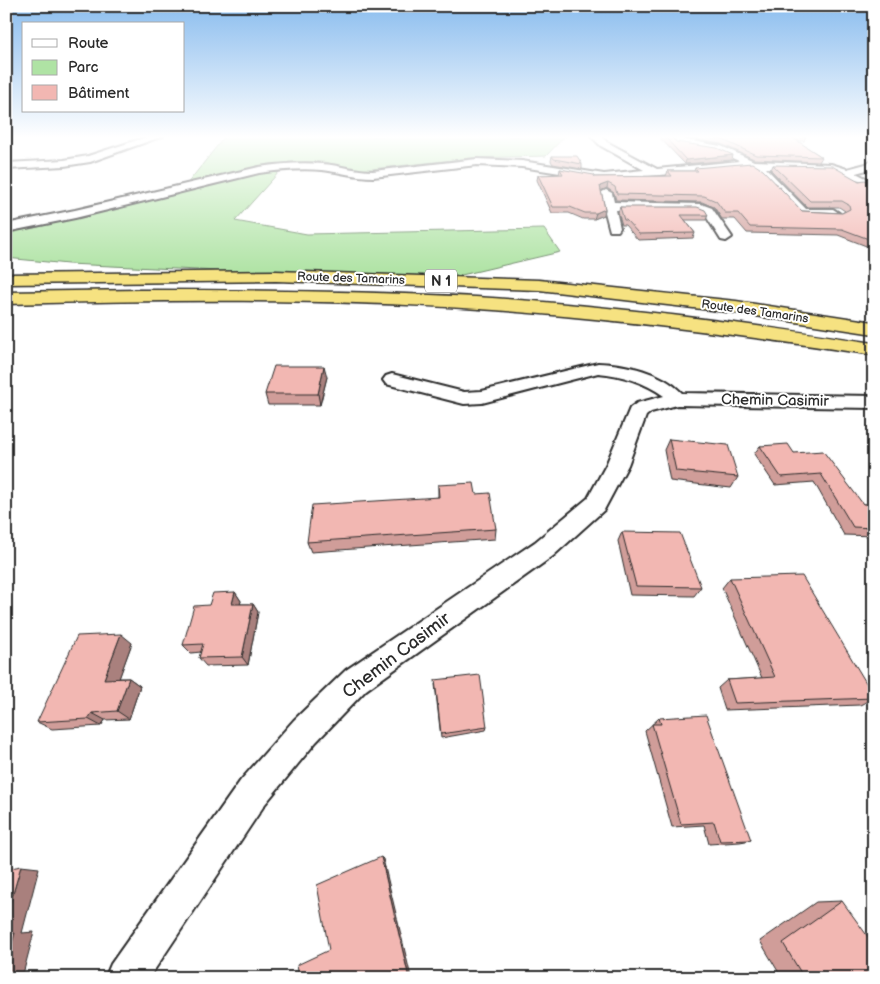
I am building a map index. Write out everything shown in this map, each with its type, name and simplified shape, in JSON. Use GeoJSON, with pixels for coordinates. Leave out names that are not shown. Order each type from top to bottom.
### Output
{"type":"FeatureCollection","features":[{"type":"Feature","properties":{"kind":"highway","name":"Route des Tamarins"},"geometry":{"type":"LineString","coordinates":[[6,278],[276,276],[539,285],[736,307],[874,328]]}},
{"type":"Feature","properties":{"kind":"highway","name":"Route des Tamarins"},"geometry":{"type":"LineString","coordinates":[[6,298],[328,296],[544,308],[740,329],[874,349]]}},
{"type":"Feature","properties":{"kind":"street"},"geometry":{"type":"LineString","coordinates":[[6,228],[209,182]]}},
{"type":"Feature","properties":{"kind":"street"},"geometry":{"type":"LineString","coordinates":[[605,182],[614,228]]}},
{"type":"Feature","properties":{"kind":"street"},"geometry":{"type":"LineString","coordinates":[[775,182],[803,212],[839,213]]}},
{"type":"Feature","properties":{"kind":"street"},"geometry":{"type":"LineString","coordinates":[[608,206],[696,206],[708,211],[726,237]]}},
{"type":"Feature","properties":{"kind":"street"},"geometry":{"type":"LineString","coordinates":[[392,380],[464,398],[482,397],[598,368],[611,368],[620,369],[660,386],[673,394],[677,399]]}},
{"type":"Feature","properties":{"kind":"street","name":"Chemin Casimir"},"geometry":{"type":"LineString","coordinates":[[125,978],[253,792],[305,731],[356,680],[544,549],[596,504],[617,465],[637,413],[644,407],[677,399],[874,402]]}},
{"type":"Feature","properties":{"kind":"green space"},"geometry":{"type":"Polygon","coordinates":[[[189,182],[270,182],[235,221],[307,234],[544,229],[560,252],[436,281],[68,264],[6,258],[6,232],[29,229],[179,194],[189,182]]]}},
{"type":"Feature","properties":{"kind":"building"},"geometry":{"type":"Polygon","coordinates":[[[541,182],[774,182],[802,211],[842,213],[850,209],[849,205],[842,201],[810,201],[790,182],[871,182],[874,183],[874,241],[842,229],[750,227],[738,213],[725,213],[716,201],[704,196],[617,194],[615,187],[608,183],[600,186],[605,209],[596,213],[585,213],[570,207],[553,207],[541,182]]]}},
{"type":"Feature","properties":{"kind":"building"},"geometry":{"type":"Polygon","coordinates":[[[620,207],[697,207],[705,210],[708,215],[681,215],[695,233],[639,234],[624,220],[620,207]]]}},
{"type":"Feature","properties":{"kind":"building"},"geometry":{"type":"Polygon","coordinates":[[[274,366],[324,366],[318,394],[265,394],[274,366]]]}},
{"type":"Feature","properties":{"kind":"building"},"geometry":{"type":"Polygon","coordinates":[[[669,439],[728,445],[738,477],[676,471],[669,439]]]}},
{"type":"Feature","properties":{"kind":"building"},"geometry":{"type":"Polygon","coordinates":[[[788,444],[794,453],[823,451],[863,504],[874,504],[874,528],[853,527],[821,474],[781,477],[760,446],[788,444]]]}},
{"type":"Feature","properties":{"kind":"building"},"geometry":{"type":"Polygon","coordinates":[[[474,483],[476,494],[490,493],[496,529],[307,542],[312,505],[439,497],[438,485],[474,483]]]}},
{"type":"Feature","properties":{"kind":"building"},"geometry":{"type":"Polygon","coordinates":[[[622,532],[680,533],[701,587],[636,586],[622,532]]]}},
{"type":"Feature","properties":{"kind":"building"},"geometry":{"type":"Polygon","coordinates":[[[802,576],[874,698],[735,703],[727,680],[775,677],[730,578],[802,576]]]}},
{"type":"Feature","properties":{"kind":"building"},"geometry":{"type":"Polygon","coordinates":[[[235,592],[232,604],[253,604],[242,657],[199,658],[203,644],[183,645],[194,606],[209,605],[213,593],[235,592]]]}},
{"type":"Feature","properties":{"kind":"building"},"geometry":{"type":"Polygon","coordinates":[[[121,634],[104,679],[129,678],[117,711],[92,713],[88,719],[37,722],[77,636],[121,634]]]}},
{"type":"Feature","properties":{"kind":"building"},"geometry":{"type":"Polygon","coordinates":[[[480,675],[487,727],[441,734],[435,680],[480,675]]]}},
{"type":"Feature","properties":{"kind":"building"},"geometry":{"type":"Polygon","coordinates":[[[706,715],[751,840],[720,841],[714,822],[681,824],[652,724],[661,724],[659,718],[706,715]]]}},
{"type":"Feature","properties":{"kind":"building"},"geometry":{"type":"Polygon","coordinates":[[[381,857],[409,978],[299,978],[297,965],[329,950],[317,885],[381,857]]]}},
{"type":"Feature","properties":{"kind":"building"},"geometry":{"type":"Polygon","coordinates":[[[21,866],[6,918],[6,869],[21,866]]]}},
{"type":"Feature","properties":{"kind":"building"},"geometry":{"type":"Polygon","coordinates":[[[842,901],[874,945],[874,978],[804,978],[783,943],[842,901]]]}},
{"type":"Feature","properties":{"kind":"building"},"geometry":{"type":"Polygon","coordinates":[[[15,933],[6,964],[6,935],[15,933]]]}}]}
